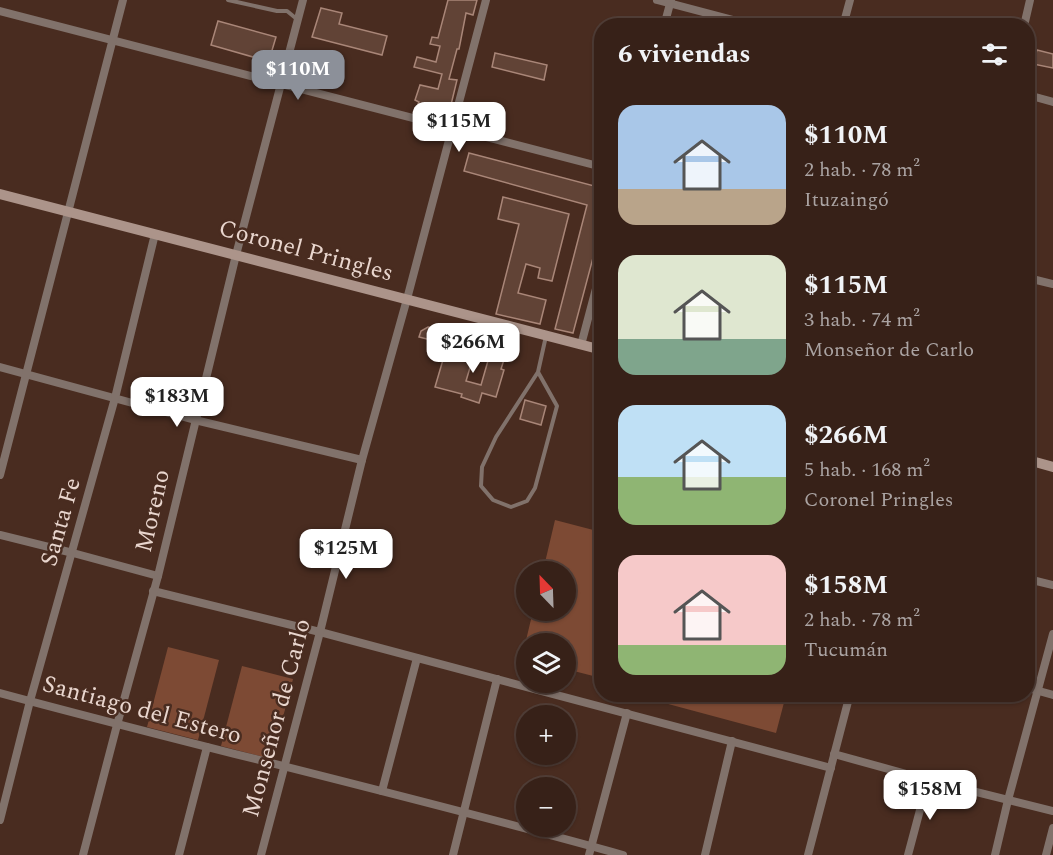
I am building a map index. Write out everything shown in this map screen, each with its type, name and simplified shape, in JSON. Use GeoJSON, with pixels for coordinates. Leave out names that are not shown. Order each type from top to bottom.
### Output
{"type":"FeatureCollection","features":[{"type":"Feature","properties":{"kind":"main road","name":"Coronel Pringles"},"geometry":{"type":"LineString","coordinates":[[0,194],[594,348]]}},
{"type":"Feature","properties":{"kind":"main road"},"geometry":{"type":"LineString","coordinates":[[1035,462],[1053,467]]}},
{"type":"Feature","properties":{"kind":"street"},"geometry":{"type":"LineString","coordinates":[[0,475],[3,454],[123,0]]}},
{"type":"Feature","properties":{"kind":"street","name":"Moreno"},"geometry":{"type":"LineString","coordinates":[[83,855],[158,576],[236,255],[303,0]]}},
{"type":"Feature","properties":{"kind":"street","name":"Monseñor de Carlo"},"geometry":{"type":"LineString","coordinates":[[261,855],[320,632],[362,460],[486,0]]}},
{"type":"Feature","properties":{"kind":"street"},"geometry":{"type":"LineString","coordinates":[[657,0],[727,18]]}},
{"type":"Feature","properties":{"kind":"street"},"geometry":{"type":"LineString","coordinates":[[845,18],[850,0]]}},
{"type":"Feature","properties":{"kind":"street"},"geometry":{"type":"LineString","coordinates":[[1026,18],[1030,0]]}},
{"type":"Feature","properties":{"kind":"street"},"geometry":{"type":"LineString","coordinates":[[666,18],[670,2]]}},
{"type":"Feature","properties":{"kind":"street"},"geometry":{"type":"LineString","coordinates":[[0,11],[594,165]]}},
{"type":"Feature","properties":{"kind":"street"},"geometry":{"type":"LineString","coordinates":[[1035,97],[1053,102]]}},
{"type":"Feature","properties":{"kind":"street","name":"Santa Fe"},"geometry":{"type":"LineString","coordinates":[[0,820],[30,701],[115,398],[155,234]]}},
{"type":"Feature","properties":{"kind":"street"},"geometry":{"type":"LineString","coordinates":[[1035,280],[1053,284]]}},
{"type":"Feature","properties":{"kind":"street"},"geometry":{"type":"LineString","coordinates":[[581,345],[594,296]]}},
{"type":"Feature","properties":{"kind":"street"},"geometry":{"type":"LineString","coordinates":[[0,367],[195,420],[362,460]]}},
{"type":"Feature","properties":{"kind":"street"},"geometry":{"type":"LineString","coordinates":[[0,535],[158,576]]}},
{"type":"Feature","properties":{"kind":"street"},"geometry":{"type":"LineString","coordinates":[[1035,581],[1053,585]]}},
{"type":"Feature","properties":{"kind":"street"},"geometry":{"type":"LineString","coordinates":[[153,591],[320,632],[831,768]]}},
{"type":"Feature","properties":{"kind":"street"},"geometry":{"type":"LineString","coordinates":[[995,855],[1053,633]]}},
{"type":"Feature","properties":{"kind":"street"},"geometry":{"type":"LineString","coordinates":[[382,791],[417,658]]}},
{"type":"Feature","properties":{"kind":"street"},"geometry":{"type":"LineString","coordinates":[[453,855],[497,679]]}},
{"type":"Feature","properties":{"kind":"street"},"geometry":{"type":"LineString","coordinates":[[1035,689],[1053,695]]}},
{"type":"Feature","properties":{"kind":"street","name":"Santiago del Estero"},"geometry":{"type":"LineString","coordinates":[[0,693],[623,855]]}},
{"type":"Feature","properties":{"kind":"street"},"geometry":{"type":"LineString","coordinates":[[808,855],[848,702]]}},
{"type":"Feature","properties":{"kind":"street"},"geometry":{"type":"LineString","coordinates":[[589,855],[627,713]]}},
{"type":"Feature","properties":{"kind":"street"},"geometry":{"type":"LineString","coordinates":[[705,855],[732,741]]}},
{"type":"Feature","properties":{"kind":"street"},"geometry":{"type":"LineString","coordinates":[[178,855],[207,747]]}},
{"type":"Feature","properties":{"kind":"street"},"geometry":{"type":"LineString","coordinates":[[834,754],[1053,811]]}},
{"type":"Feature","properties":{"kind":"street"},"geometry":{"type":"LineString","coordinates":[[908,855],[928,780]]}},
{"type":"Feature","properties":{"kind":"street"},"geometry":{"type":"LineString","coordinates":[[1047,855],[1053,828]]}},
{"type":"Feature","properties":{"kind":"lane"},"geometry":{"type":"LineString","coordinates":[[228,0],[277,11],[287,11],[298,20]]}},
{"type":"Feature","properties":{"kind":"lane"},"geometry":{"type":"LineString","coordinates":[[538,372],[556,406],[535,488],[527,501],[511,507],[493,500],[481,486],[482,467],[496,437],[538,372],[546,335]]}},
{"type":"Feature","properties":{"kind":"shaded area"},"geometry":{"type":"Polygon","coordinates":[[[555,520],[594,530],[594,676],[576,672],[576,633],[528,633],[531,621],[576,621],[576,561],[545,561],[555,520]]]}},
{"type":"Feature","properties":{"kind":"shaded area"},"geometry":{"type":"Polygon","coordinates":[[[168,647],[219,660],[198,740],[147,727],[168,647]]]}},
{"type":"Feature","properties":{"kind":"shaded area"},"geometry":{"type":"Polygon","coordinates":[[[242,666],[293,679],[272,759],[221,746],[242,666]]]}},
{"type":"Feature","properties":{"kind":"shaded area"},"geometry":{"type":"Polygon","coordinates":[[[661,702],[784,702],[776,733],[661,702]]]}},
{"type":"Feature","properties":{"kind":"building"},"geometry":{"type":"Polygon","coordinates":[[[448,0],[477,0],[473,15],[466,13],[459,49],[457,49],[449,79],[457,80],[449,113],[418,104],[419,102],[415,100],[420,85],[438,89],[442,74],[414,67],[417,57],[436,62],[440,46],[430,44],[432,37],[438,38],[448,0]]]}},
{"type":"Feature","properties":{"kind":"building"},"geometry":{"type":"Polygon","coordinates":[[[321,8],[342,13],[339,24],[387,36],[382,55],[312,37],[321,8]]]}},
{"type":"Feature","properties":{"kind":"building"},"geometry":{"type":"Polygon","coordinates":[[[218,21],[276,37],[270,57],[262,54],[260,59],[211,45],[218,21]]]}},
{"type":"Feature","properties":{"kind":"building"},"geometry":{"type":"Polygon","coordinates":[[[1037,50],[1053,54],[1053,68],[1035,64],[1037,50]]]}},
{"type":"Feature","properties":{"kind":"building"},"geometry":{"type":"Polygon","coordinates":[[[495,53],[547,65],[544,80],[492,67],[495,53]]]}},
{"type":"Feature","properties":{"kind":"building"},"geometry":{"type":"Polygon","coordinates":[[[469,153],[594,186],[594,254],[573,333],[555,329],[587,205],[464,171],[469,153]]]}},
{"type":"Feature","properties":{"kind":"building"},"geometry":{"type":"Polygon","coordinates":[[[503,197],[569,214],[552,281],[538,278],[540,268],[526,264],[518,293],[546,300],[540,324],[496,314],[519,224],[498,219],[503,197]]]}},
{"type":"Feature","properties":{"kind":"building"},"geometry":{"type":"Polygon","coordinates":[[[428,327],[450,332],[447,344],[419,337],[421,331],[428,327]]]}},
{"type":"Feature","properties":{"kind":"building"},"geometry":{"type":"Polygon","coordinates":[[[494,340],[509,344],[501,369],[504,370],[496,397],[482,393],[479,403],[461,397],[462,394],[435,387],[445,353],[472,361],[466,381],[481,385],[494,340]]]}},
{"type":"Feature","properties":{"kind":"building"},"geometry":{"type":"Polygon","coordinates":[[[525,400],[546,406],[541,425],[520,419],[525,400]]]}}]}
